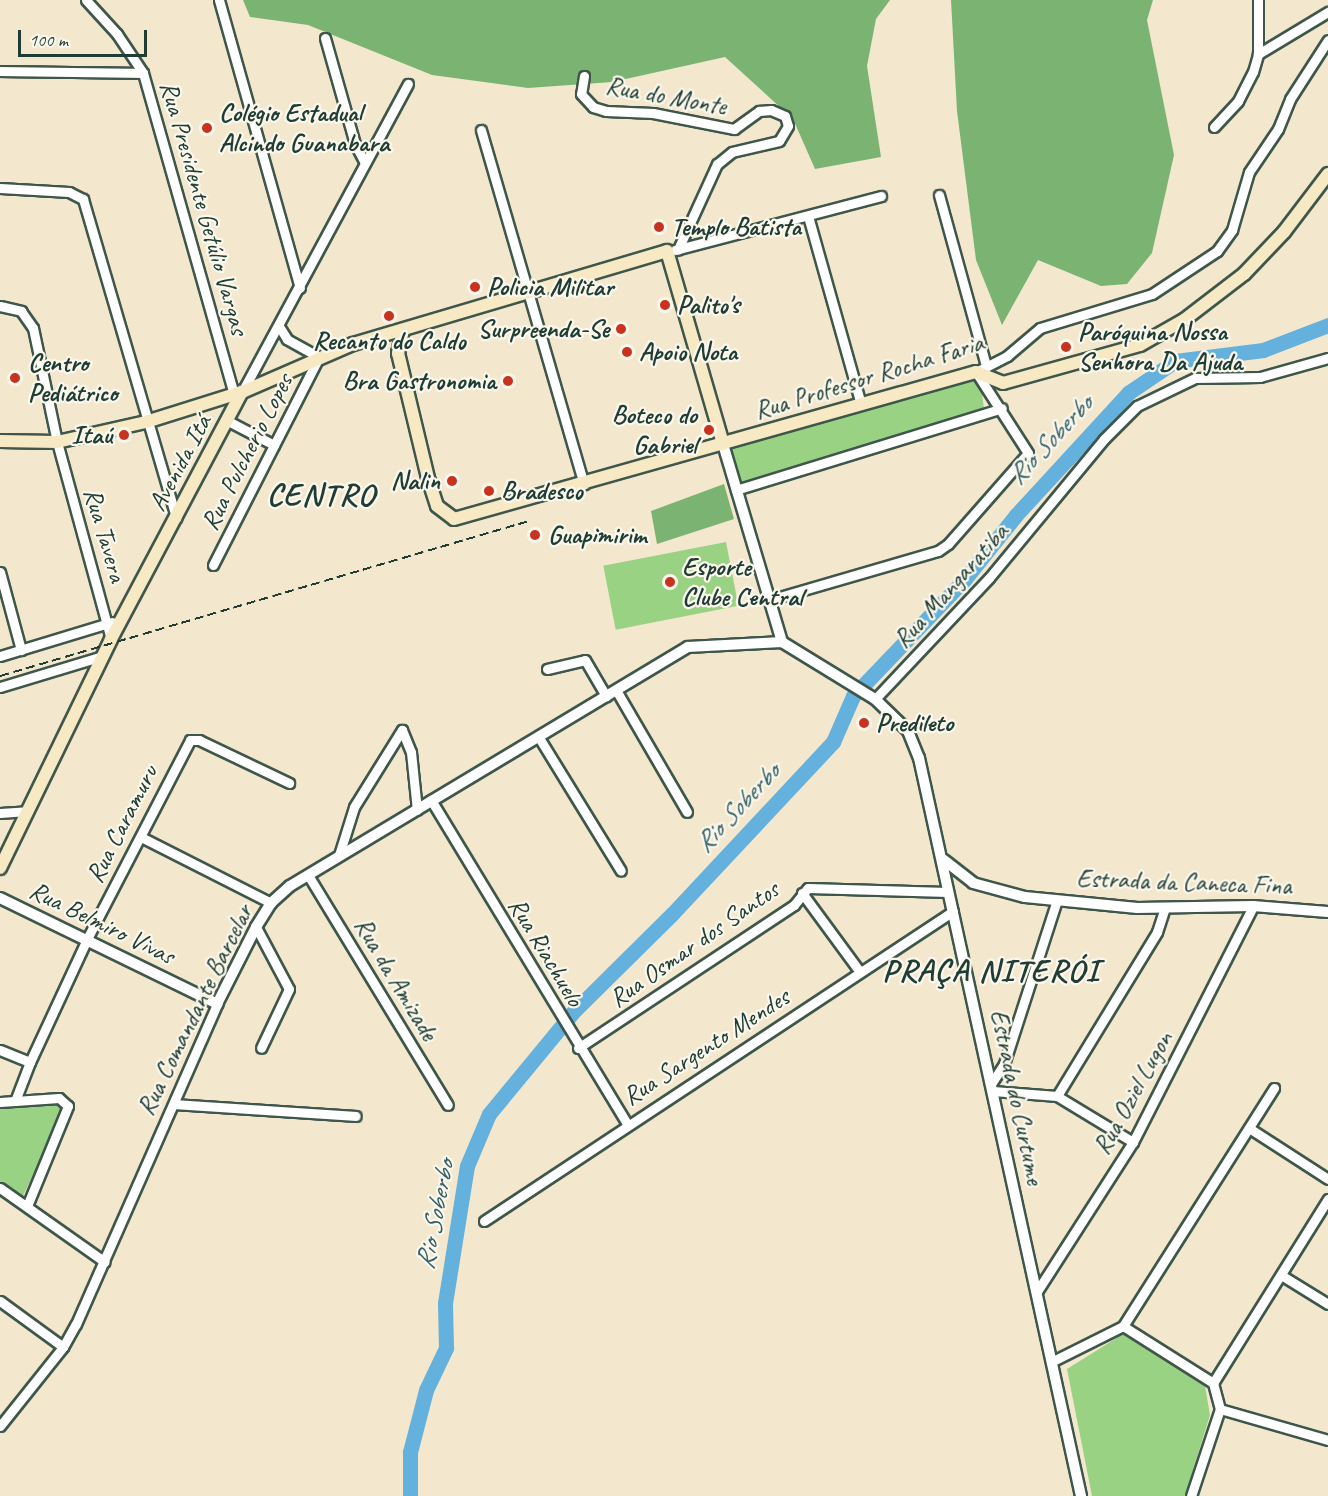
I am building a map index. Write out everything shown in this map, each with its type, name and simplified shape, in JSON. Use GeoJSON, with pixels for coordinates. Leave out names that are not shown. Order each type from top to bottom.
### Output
{"type":"FeatureCollection","features":[{"type":"Feature","properties":{"kind":"main road"},"geometry":{"type":"LineString","coordinates":[[981,369],[1003,383],[1113,355],[1140,345],[1184,320],[1264,255],[1328,174]]}},
{"type":"Feature","properties":{"kind":"main road"},"geometry":{"type":"LineString","coordinates":[[0,441],[57,442],[146,422],[238,394],[319,357],[383,335],[673,250],[723,444]]}},
{"type":"Feature","properties":{"kind":"main road"},"geometry":{"type":"LineString","coordinates":[[398,353],[403,330]]}},
{"type":"Feature","properties":{"kind":"main road"},"geometry":{"type":"LineString","coordinates":[[383,335],[398,353]]}},
{"type":"Feature","properties":{"kind":"main road","name":"Rua Professor Rocha Faria"},"geometry":{"type":"LineString","coordinates":[[398,353],[433,496],[442,512],[454,519],[584,484],[981,369]]}},
{"type":"Feature","properties":{"kind":"main road","name":"Avenida Itá"},"geometry":{"type":"LineString","coordinates":[[0,868],[111,639],[228,421],[238,394]]}},
{"type":"Feature","properties":{"kind":"street","name":"Rua Presidente Getúlio Vargas"},"geometry":{"type":"LineString","coordinates":[[86,0],[117,34],[143,73],[230,374],[238,394]]}},
{"type":"Feature","properties":{"kind":"street"},"geometry":{"type":"LineString","coordinates":[[219,0],[300,288]]}},
{"type":"Feature","properties":{"kind":"street"},"geometry":{"type":"LineString","coordinates":[[1214,127],[1238,101],[1258,54],[1258,0]]}},
{"type":"Feature","properties":{"kind":"street"},"geometry":{"type":"LineString","coordinates":[[1258,54],[1328,12]]}},
{"type":"Feature","properties":{"kind":"street"},"geometry":{"type":"LineString","coordinates":[[325,38],[355,144],[365,163]]}},
{"type":"Feature","properties":{"kind":"street","name":"Rua Professor Rocha Faria"},"geometry":{"type":"LineString","coordinates":[[981,369],[1007,356],[1040,328],[1152,294],[1217,251],[1232,230],[1249,172],[1278,129],[1290,99],[1328,40]]}},
{"type":"Feature","properties":{"kind":"street"},"geometry":{"type":"LineString","coordinates":[[0,70],[143,73]]}},
{"type":"Feature","properties":{"kind":"street","name":"Rua do Monte"},"geometry":{"type":"LineString","coordinates":[[584,76],[581,94],[593,107],[606,111],[653,113],[734,129],[759,111],[771,110],[785,116],[788,126],[779,141],[732,152],[717,164],[673,250]]}},
{"type":"Feature","properties":{"kind":"street","name":"Avenida Itá"},"geometry":{"type":"LineString","coordinates":[[238,394],[300,288],[408,84]]}},
{"type":"Feature","properties":{"kind":"street"},"geometry":{"type":"LineString","coordinates":[[481,130],[584,484]]}},
{"type":"Feature","properties":{"kind":"street"},"geometry":{"type":"LineString","coordinates":[[0,188],[69,192],[83,199],[146,422],[176,518]]}},
{"type":"Feature","properties":{"kind":"street"},"geometry":{"type":"LineString","coordinates":[[769,600],[938,551],[948,544],[1029,453],[994,398],[981,369],[939,195]]}},
{"type":"Feature","properties":{"kind":"street"},"geometry":{"type":"LineString","coordinates":[[673,250],[881,196]]}},
{"type":"Feature","properties":{"kind":"street"},"geometry":{"type":"LineString","coordinates":[[808,216],[861,405]]}},
{"type":"Feature","properties":{"kind":"street","name":"Rua Tavera"},"geometry":{"type":"LineString","coordinates":[[0,306],[21,311],[30,321],[57,442],[111,639]]}},
{"type":"Feature","properties":{"kind":"street"},"geometry":{"type":"LineString","coordinates":[[279,326],[287,339],[319,357]]}},
{"type":"Feature","properties":{"kind":"street"},"geometry":{"type":"LineString","coordinates":[[270,340],[287,339]]}},
{"type":"Feature","properties":{"kind":"street","name":"Rua Pulcherio Lopes"},"geometry":{"type":"LineString","coordinates":[[213,565],[319,357]]}},
{"type":"Feature","properties":{"kind":"street","name":"Rua Mangaratiba"},"geometry":{"type":"LineString","coordinates":[[870,696],[989,578],[1104,438],[1137,406],[1195,378],[1260,377],[1328,358]]}},
{"type":"Feature","properties":{"kind":"street","name":"Rua Presidente Getúlio Vargas"},"geometry":{"type":"LineString","coordinates":[[230,374],[239,382],[250,377]]}},
{"type":"Feature","properties":{"kind":"street"},"geometry":{"type":"LineString","coordinates":[[994,398],[1003,383]]}},
{"type":"Feature","properties":{"kind":"street"},"geometry":{"type":"LineString","coordinates":[[736,490],[1002,408]]}},
{"type":"Feature","properties":{"kind":"street"},"geometry":{"type":"LineString","coordinates":[[228,421],[274,445]]}},
{"type":"Feature","properties":{"kind":"street"},"geometry":{"type":"LineString","coordinates":[[723,444],[782,642],[870,696]]}},
{"type":"Feature","properties":{"kind":"street"},"geometry":{"type":"LineString","coordinates":[[0,572],[21,650]]}},
{"type":"Feature","properties":{"kind":"street"},"geometry":{"type":"LineString","coordinates":[[0,656],[123,618]]}},
{"type":"Feature","properties":{"kind":"street","name":"Rua Comandante Barcelar"},"geometry":{"type":"LineString","coordinates":[[2,1421],[63,1347],[105,1262],[217,1004],[256,927],[271,903],[339,855],[688,646],[782,642]]}},
{"type":"Feature","properties":{"kind":"street"},"geometry":{"type":"LineString","coordinates":[[0,687],[103,656]]}},
{"type":"Feature","properties":{"kind":"street"},"geometry":{"type":"LineString","coordinates":[[547,669],[585,660],[611,693],[687,812]]}},
{"type":"Feature","properties":{"kind":"street","name":"Estrada da Caneca Fina"},"geometry":{"type":"LineString","coordinates":[[870,696],[899,721],[915,744],[942,858],[949,874],[998,892],[1057,900],[1137,908],[1253,906],[1328,912]]}},
{"type":"Feature","properties":{"kind":"street"},"geometry":{"type":"LineString","coordinates":[[339,855],[354,807],[402,730],[411,752],[417,810]]}},
{"type":"Feature","properties":{"kind":"street"},"geometry":{"type":"LineString","coordinates":[[538,736],[621,871]]}},
{"type":"Feature","properties":{"kind":"street","name":"Rua Caramuru"},"geometry":{"type":"LineString","coordinates":[[15,1101],[30,1062],[87,939],[190,740],[199,740],[289,783]]}},
{"type":"Feature","properties":{"kind":"street","name":"Rua Riachuelo"},"geometry":{"type":"LineString","coordinates":[[431,800],[567,1029],[627,1124]]}},
{"type":"Feature","properties":{"kind":"street"},"geometry":{"type":"LineString","coordinates":[[0,813],[27,811]]}},
{"type":"Feature","properties":{"kind":"street"},"geometry":{"type":"LineString","coordinates":[[141,837],[271,903]]}},
{"type":"Feature","properties":{"kind":"street","name":"Estrada do Curtume"},"geometry":{"type":"LineString","coordinates":[[949,874],[948,892],[1081,1496]]}},
{"type":"Feature","properties":{"kind":"street","name":"Rua da Amizade"},"geometry":{"type":"LineString","coordinates":[[308,875],[448,1105]]}},
{"type":"Feature","properties":{"kind":"street"},"geometry":{"type":"LineString","coordinates":[[860,972],[802,893],[808,888],[825,887],[948,892]]}},
{"type":"Feature","properties":{"kind":"street","name":"Rua Osmar dos Santos"},"geometry":{"type":"LineString","coordinates":[[579,1048],[794,905],[802,893]]}},
{"type":"Feature","properties":{"kind":"street","name":"Rua Belmiro Vivas"},"geometry":{"type":"LineString","coordinates":[[0,898],[217,1004]]}},
{"type":"Feature","properties":{"kind":"street"},"geometry":{"type":"LineString","coordinates":[[1057,900],[1004,1064],[992,1087],[1057,1096],[1133,1142]]}},
{"type":"Feature","properties":{"kind":"street","name":"Rua Oziel Lugon"},"geometry":{"type":"LineString","coordinates":[[1036,1293],[1133,1142],[1253,906]]}},
{"type":"Feature","properties":{"kind":"street"},"geometry":{"type":"LineString","coordinates":[[1057,1096],[1157,932],[1165,907]]}},
{"type":"Feature","properties":{"kind":"street","name":"Rua Sargento Mendes"},"geometry":{"type":"LineString","coordinates":[[484,1221],[627,1124],[953,911]]}},
{"type":"Feature","properties":{"kind":"street"},"geometry":{"type":"LineString","coordinates":[[256,927],[289,989],[261,1048]]}},
{"type":"Feature","properties":{"kind":"street"},"geometry":{"type":"LineString","coordinates":[[0,1050],[30,1062]]}},
{"type":"Feature","properties":{"kind":"street"},"geometry":{"type":"LineString","coordinates":[[1051,1362],[1123,1326],[1274,1088]]}},
{"type":"Feature","properties":{"kind":"street"},"geometry":{"type":"LineString","coordinates":[[0,1102],[59,1098],[68,1106],[27,1206]]}},
{"type":"Feature","properties":{"kind":"street"},"geometry":{"type":"LineString","coordinates":[[174,1104],[356,1116]]}},
{"type":"Feature","properties":{"kind":"street"},"geometry":{"type":"LineString","coordinates":[[1248,1128],[1328,1179]]}},
{"type":"Feature","properties":{"kind":"street"},"geometry":{"type":"LineString","coordinates":[[0,1188],[105,1262]]}},
{"type":"Feature","properties":{"kind":"street"},"geometry":{"type":"LineString","coordinates":[[1213,1383],[1328,1199]]}},
{"type":"Feature","properties":{"kind":"street"},"geometry":{"type":"LineString","coordinates":[[1281,1275],[1328,1304]]}},
{"type":"Feature","properties":{"kind":"street"},"geometry":{"type":"LineString","coordinates":[[0,1301],[63,1347]]}},
{"type":"Feature","properties":{"kind":"street"},"geometry":{"type":"LineString","coordinates":[[1123,1326],[1213,1383],[1220,1409],[1191,1496]]}},
{"type":"Feature","properties":{"kind":"street"},"geometry":{"type":"LineString","coordinates":[[1220,1409],[1328,1440]]}},
{"type":"Feature","properties":{"kind":"green space"},"geometry":{"type":"Polygon","coordinates":[[[243,0],[890,0],[876,19],[867,66],[881,157],[815,169],[793,119],[725,57],[612,82],[528,88],[432,75],[308,25],[250,17],[243,0]]]}},
{"type":"Feature","properties":{"kind":"green space"},"geometry":{"type":"Polygon","coordinates":[[[951,0],[1153,0],[1147,20],[1174,155],[1152,253],[1127,284],[1101,286],[1038,260],[1002,325],[976,260],[957,111],[951,0]]]}},
{"type":"Feature","properties":{"kind":"green space"},"geometry":{"type":"Polygon","coordinates":[[[971,379],[981,386],[984,409],[741,483],[729,447],[971,379]]]}},
{"type":"Feature","properties":{"kind":"green space"},"geometry":{"type":"Polygon","coordinates":[[[724,484],[734,519],[657,544],[651,511],[724,484]]]}},
{"type":"Feature","properties":{"kind":"green space","name":"Esporte Clube Central"},"geometry":{"type":"Polygon","coordinates":[[[726,542],[738,606],[616,630],[603,566],[726,542]]]}},
{"type":"Feature","properties":{"kind":"green space"},"geometry":{"type":"Polygon","coordinates":[[[53,1102],[62,1107],[62,1114],[23,1196],[0,1182],[0,1107],[53,1102]]]}},
{"type":"Feature","properties":{"kind":"green space"},"geometry":{"type":"Polygon","coordinates":[[[1123,1334],[1205,1386],[1210,1415],[1185,1496],[1092,1496],[1067,1369],[1123,1334]]]}},
{"type":"Feature","properties":{"kind":"waterway","name":"Rio Soberbo"},"geometry":{"type":"LineString","coordinates":[[410,1496],[410,1452],[426,1390],[446,1348],[445,1303],[467,1166],[489,1114],[574,1011],[672,914],[833,742],[853,696],[964,580],[1016,515],[1128,393],[1175,361],[1263,350],[1328,325]]}},
{"type":"Feature","properties":{"kind":"railway"},"geometry":{"type":"LineString","coordinates":[[0,676],[529,521]]}},
{"type":"Feature","properties":{"kind":"place","name":"Colégio Estadual Alcindo Guanabara"},"geometry":{"type":"Point","coordinates":[207,128]}},
{"type":"Feature","properties":{"kind":"place","name":"Templo Batista"},"geometry":{"type":"Point","coordinates":[659,227]}},
{"type":"Feature","properties":{"kind":"place","name":"Policia Militar"},"geometry":{"type":"Point","coordinates":[475,287]}},
{"type":"Feature","properties":{"kind":"place","name":"Palito's"},"geometry":{"type":"Point","coordinates":[665,305]}},
{"type":"Feature","properties":{"kind":"place","name":"Recanto do Caldo"},"geometry":{"type":"Point","coordinates":[389,316]}},
{"type":"Feature","properties":{"kind":"place","name":"Surpreenda-Se"},"geometry":{"type":"Point","coordinates":[621,329]}},
{"type":"Feature","properties":{"kind":"place","name":"Paróquina Nossa Senhora Da Ajuda"},"geometry":{"type":"Point","coordinates":[1066,347]}},
{"type":"Feature","properties":{"kind":"place","name":"Apoio Nota"},"geometry":{"type":"Point","coordinates":[627,352]}},
{"type":"Feature","properties":{"kind":"place","name":"Centro Pediátrico"},"geometry":{"type":"Point","coordinates":[15,378]}},
{"type":"Feature","properties":{"kind":"place","name":"Bra Gastronomia"},"geometry":{"type":"Point","coordinates":[508,381]}},
{"type":"Feature","properties":{"kind":"place","name":"Boteco do Gabriel"},"geometry":{"type":"Point","coordinates":[709,430]}},
{"type":"Feature","properties":{"kind":"place","name":"Itaú"},"geometry":{"type":"Point","coordinates":[124,435]}},
{"type":"Feature","properties":{"kind":"place","name":"Nalin"},"geometry":{"type":"Point","coordinates":[452,481]}},
{"type":"Feature","properties":{"kind":"place","name":"Bradesco"},"geometry":{"type":"Point","coordinates":[489,491]}},
{"type":"Feature","properties":{"kind":"place","name":"Guapimirim"},"geometry":{"type":"Point","coordinates":[535,535]}},
{"type":"Feature","properties":{"kind":"place","name":"Esporte Clube Central"},"geometry":{"type":"Point","coordinates":[670,582]}},
{"type":"Feature","properties":{"kind":"place","name":"Predileto"},"geometry":{"type":"Point","coordinates":[864,723]}},
{"type":"Feature","properties":{"kind":"district","name":"CENTRO"},"geometry":{"type":"Point","coordinates":[321,495]}},
{"type":"Feature","properties":{"kind":"district","name":"PRAÇA NITERÓI"},"geometry":{"type":"Point","coordinates":[991,971]}}]}
